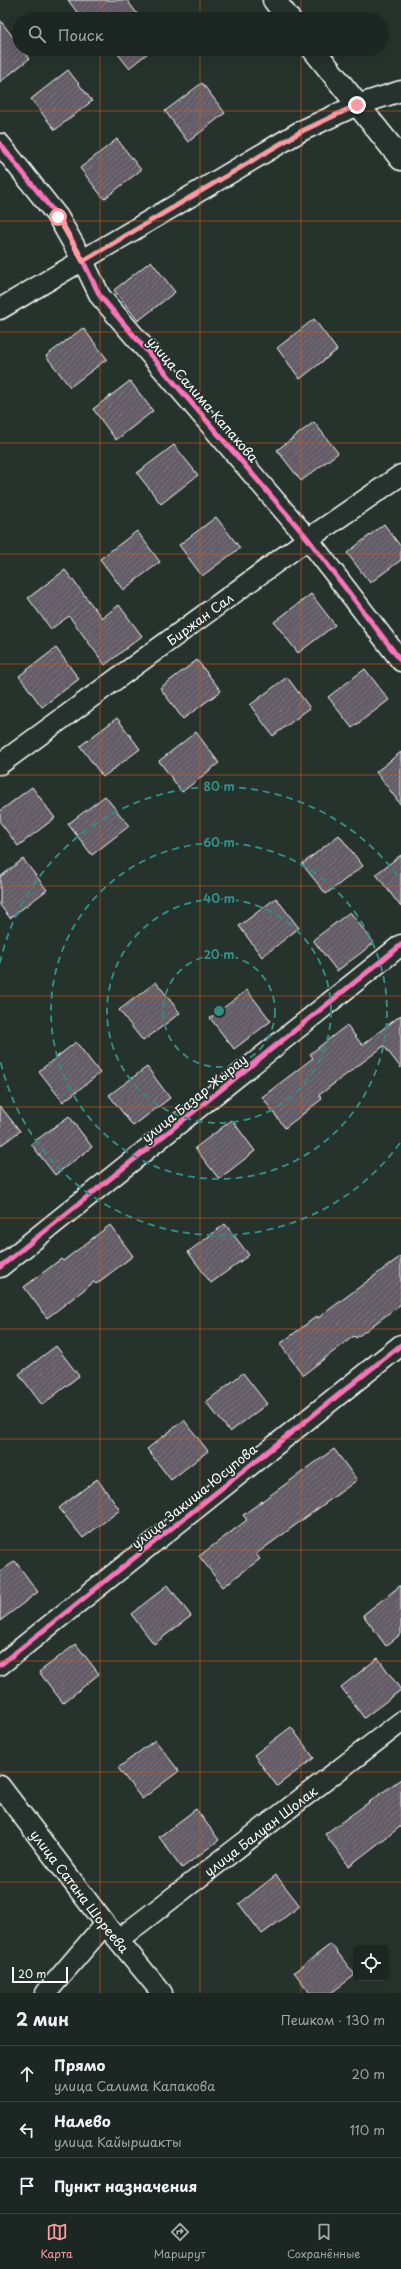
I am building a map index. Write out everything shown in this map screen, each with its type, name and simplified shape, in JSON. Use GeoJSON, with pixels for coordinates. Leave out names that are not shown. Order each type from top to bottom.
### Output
{"type":"FeatureCollection","features":[{"type":"Feature","properties":{"kind":"street"},"geometry":{"type":"LineString","coordinates":[[274,0],[283,12]]}},
{"type":"Feature","properties":{"kind":"street"},"geometry":{"type":"LineString","coordinates":[[318,56],[401,159]]}},
{"type":"Feature","properties":{"kind":"street"},"geometry":{"type":"LineString","coordinates":[[0,309],[302,131],[357,105],[401,91]]}},
{"type":"Feature","properties":{"kind":"street","name":"улица Салима Капакова"},"geometry":{"type":"LineString","coordinates":[[0,144],[58,217],[83,261],[100,296],[308,539],[401,661]]}},
{"type":"Feature","properties":{"kind":"street","name":"Биржан Сал"},"geometry":{"type":"LineString","coordinates":[[0,764],[308,539],[401,475]]}},
{"type":"Feature","properties":{"kind":"street","name":"улица Базар Жырау"},"geometry":{"type":"LineString","coordinates":[[0,1267],[401,945]]}},
{"type":"Feature","properties":{"kind":"street","name":"улица Закиша Юсупова"},"geometry":{"type":"LineString","coordinates":[[0,1665],[401,1345]]}},
{"type":"Feature","properties":{"kind":"street","name":"улица Балуан Шолак"},"geometry":{"type":"LineString","coordinates":[[119,1939],[401,1722]]}},
{"type":"Feature","properties":{"kind":"street","name":"улица Сатана Шореева"},"geometry":{"type":"LineString","coordinates":[[0,1786],[106,1924],[162,1993]]}},
{"type":"Feature","properties":{"kind":"street"},"geometry":{"type":"LineString","coordinates":[[46,1993],[106,1924]]}},
{"type":"Feature","properties":{"kind":"building"},"geometry":{"type":"Polygon","coordinates":[[[68,0],[127,0],[136,12],[77,12],[68,0]]]}},
{"type":"Feature","properties":{"kind":"building"},"geometry":{"type":"Polygon","coordinates":[[[0,20],[12,36],[12,56],[27,56],[29,59],[0,82],[0,20]]]}},
{"type":"Feature","properties":{"kind":"building"},"geometry":{"type":"Polygon","coordinates":[[[120,56],[144,56],[129,68],[120,56]]]}},
{"type":"Feature","properties":{"kind":"building"},"geometry":{"type":"Polygon","coordinates":[[[68,70],[92,101],[55,130],[31,99],[68,70]]]}},
{"type":"Feature","properties":{"kind":"building"},"geometry":{"type":"Polygon","coordinates":[[[202,83],[225,113],[188,142],[165,111],[202,83]]]}},
{"type":"Feature","properties":{"kind":"building"},"geometry":{"type":"Polygon","coordinates":[[[117,139],[141,170],[104,199],[80,168],[117,139]]]}},
{"type":"Feature","properties":{"kind":"building"},"geometry":{"type":"Polygon","coordinates":[[[151,261],[175,292],[138,321],[114,290],[151,261]]]}},
{"type":"Feature","properties":{"kind":"building"},"geometry":{"type":"Polygon","coordinates":[[[314,319],[337,350],[300,379],[277,348],[314,319]]]}},
{"type":"Feature","properties":{"kind":"building"},"geometry":{"type":"Polygon","coordinates":[[[83,328],[107,359],[70,387],[46,356],[83,328]]]}},
{"type":"Feature","properties":{"kind":"building"},"geometry":{"type":"Polygon","coordinates":[[[130,381],[153,411],[116,440],[93,409],[130,381]]]}},
{"type":"Feature","properties":{"kind":"building"},"geometry":{"type":"Polygon","coordinates":[[[314,422],[338,453],[301,481],[277,450],[314,422]]]}},
{"type":"Feature","properties":{"kind":"building"},"geometry":{"type":"Polygon","coordinates":[[[174,445],[198,475],[161,504],[137,473],[174,445]]]}},
{"type":"Feature","properties":{"kind":"building"},"geometry":{"type":"Polygon","coordinates":[[[216,517],[240,548],[202,576],[179,545],[216,517]]]}},
{"type":"Feature","properties":{"kind":"building"},"geometry":{"type":"Polygon","coordinates":[[[384,524],[401,547],[401,560],[370,583],[347,553],[384,524]]]}},
{"type":"Feature","properties":{"kind":"building"},"geometry":{"type":"Polygon","coordinates":[[[137,531],[160,562],[123,590],[100,559],[137,531]]]}},
{"type":"Feature","properties":{"kind":"building"},"geometry":{"type":"Polygon","coordinates":[[[65,570],[102,618],[119,605],[142,636],[105,665],[69,616],[51,629],[28,598],[65,570]]]}},
{"type":"Feature","properties":{"kind":"building"},"geometry":{"type":"Polygon","coordinates":[[[311,594],[335,625],[298,653],[274,622],[311,594]]]}},
{"type":"Feature","properties":{"kind":"building"},"geometry":{"type":"Polygon","coordinates":[[[56,648],[79,679],[42,707],[19,676],[56,648]]]}},
{"type":"Feature","properties":{"kind":"building"},"geometry":{"type":"Polygon","coordinates":[[[197,660],[221,691],[183,719],[160,688],[197,660]]]}},
{"type":"Feature","properties":{"kind":"building"},"geometry":{"type":"Polygon","coordinates":[[[365,669],[389,700],[352,728],[328,697],[365,669]]]}},
{"type":"Feature","properties":{"kind":"building"},"geometry":{"type":"Polygon","coordinates":[[[287,677],[310,708],[273,736],[250,705],[287,677]]]}},
{"type":"Feature","properties":{"kind":"building"},"geometry":{"type":"Polygon","coordinates":[[[117,718],[140,749],[103,777],[80,746],[117,718]]]}},
{"type":"Feature","properties":{"kind":"building"},"geometry":{"type":"Polygon","coordinates":[[[196,732],[219,763],[182,792],[159,761],[196,732]]]}},
{"type":"Feature","properties":{"kind":"building"},"geometry":{"type":"Polygon","coordinates":[[[401,752],[401,805],[376,772],[401,752]]]}},
{"type":"Feature","properties":{"kind":"building"},"geometry":{"type":"Polygon","coordinates":[[[32,787],[55,818],[18,846],[0,822],[0,811],[32,787]]]}},
{"type":"Feature","properties":{"kind":"building"},"geometry":{"type":"Polygon","coordinates":[[[105,796],[129,826],[92,855],[68,824],[105,796]]]}},
{"type":"Feature","properties":{"kind":"building"},"geometry":{"type":"Polygon","coordinates":[[[339,835],[363,866],[326,894],[302,864],[339,835]]]}},
{"type":"Feature","properties":{"kind":"building"},"geometry":{"type":"Polygon","coordinates":[[[401,855],[401,907],[376,874],[401,855]]]}},
{"type":"Feature","properties":{"kind":"building"},"geometry":{"type":"Polygon","coordinates":[[[23,859],[47,890],[10,918],[0,905],[0,877],[23,859]]]}},
{"type":"Feature","properties":{"kind":"building"},"geometry":{"type":"Polygon","coordinates":[[[276,898],[299,928],[262,957],[239,926],[276,898]]]}},
{"type":"Feature","properties":{"kind":"building"},"geometry":{"type":"Polygon","coordinates":[[[350,912],[374,943],[337,971],[313,940],[350,912]]]}},
{"type":"Feature","properties":{"kind":"building"},"geometry":{"type":"Polygon","coordinates":[[[156,982],[180,1013],[143,1041],[119,1010],[156,982]]]}},
{"type":"Feature","properties":{"kind":"building"},"geometry":{"type":"Polygon","coordinates":[[[247,990],[271,1021],[234,1049],[210,1018],[247,990]]]}},
{"type":"Feature","properties":{"kind":"building"},"geometry":{"type":"Polygon","coordinates":[[[401,1015],[401,1068],[384,1046],[319,1095],[322,1099],[285,1128],[262,1097],[313,1058],[310,1054],[347,1025],[362,1045],[401,1015]]]}},
{"type":"Feature","properties":{"kind":"building"},"geometry":{"type":"Polygon","coordinates":[[[76,1042],[100,1073],[63,1102],[39,1071],[76,1042]]]}},
{"type":"Feature","properties":{"kind":"building"},"geometry":{"type":"Polygon","coordinates":[[[147,1067],[170,1098],[133,1126],[109,1095],[147,1067]]]}},
{"type":"Feature","properties":{"kind":"building"},"geometry":{"type":"Polygon","coordinates":[[[0,1106],[20,1131],[0,1146],[0,1106]]]}},
{"type":"Feature","properties":{"kind":"building"},"geometry":{"type":"Polygon","coordinates":[[[69,1116],[92,1147],[55,1175],[31,1144],[69,1116]]]}},
{"type":"Feature","properties":{"kind":"building"},"geometry":{"type":"Polygon","coordinates":[[[232,1120],[255,1151],[219,1179],[195,1148],[232,1120]]]}},
{"type":"Feature","properties":{"kind":"building"},"geometry":{"type":"Polygon","coordinates":[[[225,1224],[249,1255],[211,1283],[188,1252],[225,1224]]]}},
{"type":"Feature","properties":{"kind":"building"},"geometry":{"type":"Polygon","coordinates":[[[110,1225],[133,1256],[96,1284],[94,1282],[47,1318],[24,1287],[61,1259],[63,1261],[110,1225]]]}},
{"type":"Feature","properties":{"kind":"building"},"geometry":{"type":"Polygon","coordinates":[[[401,1256],[401,1304],[356,1338],[354,1336],[303,1375],[280,1344],[317,1316],[318,1318],[401,1256]]]}},
{"type":"Feature","properties":{"kind":"building"},"geometry":{"type":"Polygon","coordinates":[[[56,1346],[79,1376],[42,1405],[19,1374],[56,1346]]]}},
{"type":"Feature","properties":{"kind":"building"},"geometry":{"type":"Polygon","coordinates":[[[243,1373],[267,1404],[230,1432],[206,1402],[243,1373]]]}},
{"type":"Feature","properties":{"kind":"building"},"geometry":{"type":"Polygon","coordinates":[[[184,1420],[208,1451],[171,1480],[147,1449],[184,1420]]]}},
{"type":"Feature","properties":{"kind":"building"},"geometry":{"type":"Polygon","coordinates":[[[334,1449],[357,1480],[256,1554],[260,1559],[223,1587],[199,1556],[247,1520],[243,1515],[334,1449]]]}},
{"type":"Feature","properties":{"kind":"building"},"geometry":{"type":"Polygon","coordinates":[[[97,1479],[120,1510],[83,1538],[59,1508],[97,1479]]]}},
{"type":"Feature","properties":{"kind":"building"},"geometry":{"type":"Polygon","coordinates":[[[15,1561],[38,1592],[0,1621],[0,1572],[15,1561]]]}},
{"type":"Feature","properties":{"kind":"building"},"geometry":{"type":"Polygon","coordinates":[[[168,1585],[191,1616],[154,1644],[131,1614],[168,1585]]]}},
{"type":"Feature","properties":{"kind":"building"},"geometry":{"type":"Polygon","coordinates":[[[401,1585],[401,1634],[386,1646],[363,1615],[401,1585]]]}},
{"type":"Feature","properties":{"kind":"building"},"geometry":{"type":"Polygon","coordinates":[[[76,1644],[99,1674],[63,1703],[39,1672],[76,1644]]]}},
{"type":"Feature","properties":{"kind":"building"},"geometry":{"type":"Polygon","coordinates":[[[378,1658],[401,1690],[364,1718],[341,1687],[378,1658]]]}},
{"type":"Feature","properties":{"kind":"building"},"geometry":{"type":"Polygon","coordinates":[[[291,1727],[314,1758],[277,1786],[254,1755],[291,1727]]]}},
{"type":"Feature","properties":{"kind":"building"},"geometry":{"type":"Polygon","coordinates":[[[155,1740],[179,1771],[142,1799],[118,1768],[155,1740]]]}},
{"type":"Feature","properties":{"kind":"building"},"geometry":{"type":"Polygon","coordinates":[[[401,1779],[401,1826],[349,1866],[325,1834],[401,1779]]]}},
{"type":"Feature","properties":{"kind":"building"},"geometry":{"type":"Polygon","coordinates":[[[196,1809],[219,1840],[182,1868],[159,1837],[196,1809]]]}},
{"type":"Feature","properties":{"kind":"building"},"geometry":{"type":"Polygon","coordinates":[[[276,1875],[300,1906],[262,1934],[239,1904],[276,1875]]]}},
{"type":"Feature","properties":{"kind":"building"},"geometry":{"type":"Polygon","coordinates":[[[331,1944],[353,1972],[353,1976],[331,1993],[310,1993],[294,1972],[331,1944]]]}},
{"type":"Feature","properties":{"kind":"cycle path"},"geometry":{"type":"LineString","coordinates":[[0,144],[58,217],[83,261],[100,296],[308,539],[401,661]]}},
{"type":"Feature","properties":{"kind":"cycle path"},"geometry":{"type":"LineString","coordinates":[[0,1267],[401,945]]}},
{"type":"Feature","properties":{"kind":"cycle path"},"geometry":{"type":"LineString","coordinates":[[0,1665],[401,1345]]}},
{"type":"Feature","properties":{"kind":"route"},"geometry":{"type":"LineString","coordinates":[[58,217],[83,261],[302,131],[357,105]]}}]}
